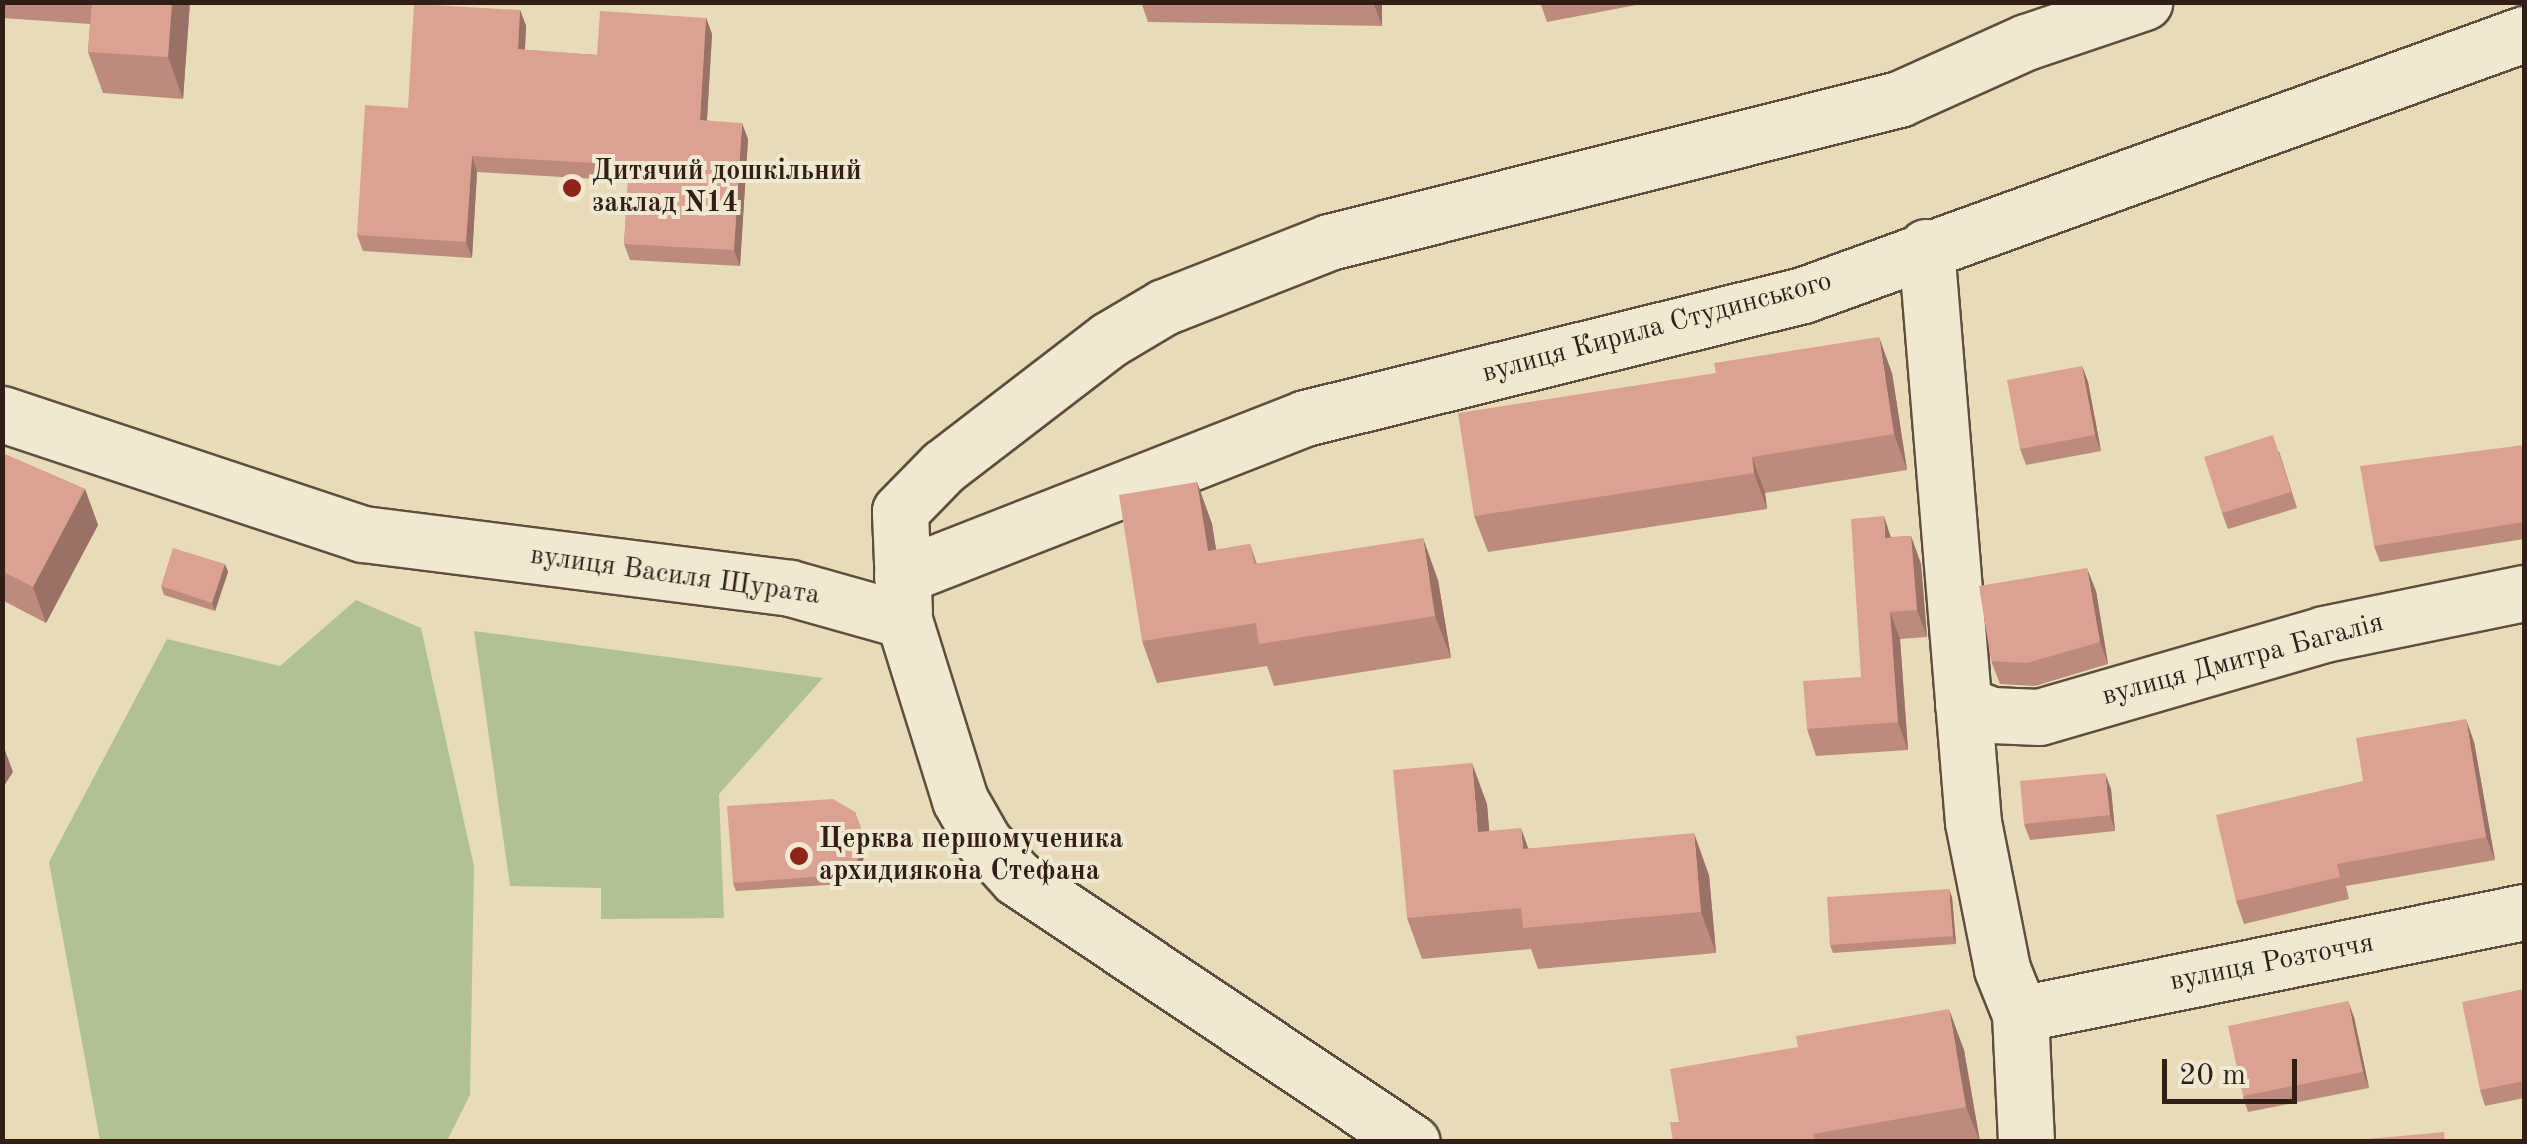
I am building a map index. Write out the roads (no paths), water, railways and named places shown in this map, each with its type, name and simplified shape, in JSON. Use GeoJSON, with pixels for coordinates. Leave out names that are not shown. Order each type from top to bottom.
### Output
{"type":"FeatureCollection","features":[{"type":"Feature","properties":{"kind":"street"},"geometry":{"type":"LineString","coordinates":[[1412,1142],[1018,878],[984,842],[960,800],[903,598],[900,511],[942,467],[1110,340],[1164,307],[1329,242],[1899,99],[2020,22],[2144,2]]}},
{"type":"Feature","properties":{"kind":"street","name":"вулиця Кирила Студинського"},"geometry":{"type":"LineString","coordinates":[[903,598],[1305,418],[1803,295],[1926,247],[2524,34]]}},
{"type":"Feature","properties":{"kind":"street"},"geometry":{"type":"LineString","coordinates":[[1926,247],[1973,822],[2002,969],[2020,1014],[2026,1142]]}},
{"type":"Feature","properties":{"kind":"street","name":"вулиця Василя Щурата"},"geometry":{"type":"LineString","coordinates":[[2,414],[364,534],[790,588],[903,598]]}},
{"type":"Feature","properties":{"kind":"street","name":"вулиця Дмитра Багалія"},"geometry":{"type":"LineString","coordinates":[[1963,704],[1992,715],[2039,717],[2324,634],[2524,593]]}},
{"type":"Feature","properties":{"kind":"street","name":"вулиця Розточчя"},"geometry":{"type":"LineString","coordinates":[[2020,1014],[2524,912]]}},
{"type":"Feature","properties":{"kind":"place","name":"Дитячий дошкільний заклад N14"},"geometry":{"type":"Point","coordinates":[572,188]}},
{"type":"Feature","properties":{"kind":"place","name":"Церква першомученика архидиякона Стефана"},"geometry":{"type":"Point","coordinates":[799,856]}}]}
